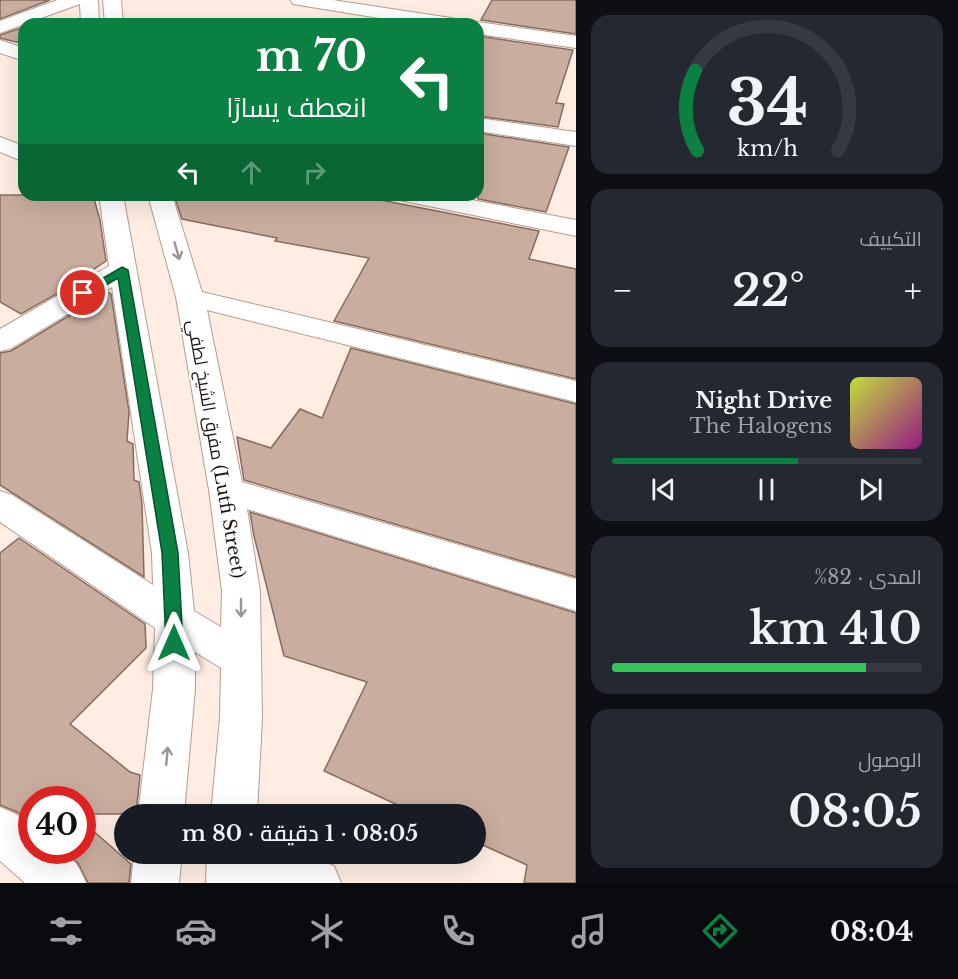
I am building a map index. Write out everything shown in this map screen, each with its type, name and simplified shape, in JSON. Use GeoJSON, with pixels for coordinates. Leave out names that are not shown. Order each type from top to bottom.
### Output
{"type":"FeatureCollection","features":[{"type":"Feature","properties":{"kind":"street"},"geometry":{"type":"LineString","coordinates":[[25,18],[74,0]]}},
{"type":"Feature","properties":{"kind":"street"},"geometry":{"type":"LineString","coordinates":[[89,0],[90,18]]}},
{"type":"Feature","properties":{"kind":"street"},"geometry":{"type":"LineString","coordinates":[[112,0],[114,18]]}},
{"type":"Feature","properties":{"kind":"street"},"geometry":{"type":"LineString","coordinates":[[299,0],[413,18]]}},
{"type":"Feature","properties":{"kind":"street"},"geometry":{"type":"LineString","coordinates":[[0,27],[18,20]]}},
{"type":"Feature","properties":{"kind":"street"},"geometry":{"type":"LineString","coordinates":[[484,23],[576,42]]}},
{"type":"Feature","properties":{"kind":"street"},"geometry":{"type":"LineString","coordinates":[[0,46],[18,53]]}},
{"type":"Feature","properties":{"kind":"street"},"geometry":{"type":"LineString","coordinates":[[484,125],[576,139]]}},
{"type":"Feature","properties":{"kind":"street"},"geometry":{"type":"LineString","coordinates":[[0,144],[18,152]]}},
{"type":"Feature","properties":{"kind":"street"},"geometry":{"type":"LineString","coordinates":[[112,201],[170,553],[175,620],[174,688],[163,804]]}},
{"type":"Feature","properties":{"kind":"street","name":"مفرق الشيخ لطفي (Lutfi Street)"},"geometry":{"type":"LineString","coordinates":[[162,201],[190,297],[226,490],[241,591],[241,718],[235,804]]}},
{"type":"Feature","properties":{"kind":"street"},"geometry":{"type":"LineString","coordinates":[[440,201],[576,228]]}},
{"type":"Feature","properties":{"kind":"street"},"geometry":{"type":"LineString","coordinates":[[0,313],[12,335],[122,270]]}},
{"type":"Feature","properties":{"kind":"street"},"geometry":{"type":"LineString","coordinates":[[190,297],[576,392]]}},
{"type":"Feature","properties":{"kind":"street"},"geometry":{"type":"LineString","coordinates":[[226,490],[576,595]]}},
{"type":"Feature","properties":{"kind":"street"},"geometry":{"type":"LineString","coordinates":[[0,504],[175,620],[241,659]]}},
{"type":"Feature","properties":{"kind":"street"},"geometry":{"type":"LineString","coordinates":[[0,830],[62,883]]}},
{"type":"Feature","properties":{"kind":"street"},"geometry":{"type":"LineString","coordinates":[[154,883],[157,864]]}},
{"type":"Feature","properties":{"kind":"street"},"geometry":{"type":"LineString","coordinates":[[230,883],[231,864]]}},
{"type":"Feature","properties":{"kind":"street"},"geometry":{"type":"LineString","coordinates":[[270,864],[317,883]]}},
{"type":"Feature","properties":{"kind":"building"},"geometry":{"type":"Polygon","coordinates":[[[0,0],[50,0],[0,19],[0,0]]]}},
{"type":"Feature","properties":{"kind":"building"},"geometry":{"type":"Polygon","coordinates":[[[492,0],[576,0],[576,34],[484,20],[482,18],[492,0]]]}},
{"type":"Feature","properties":{"kind":"building"},"geometry":{"type":"Polygon","coordinates":[[[18,29],[18,42],[0,38],[0,35],[18,29]]]}},
{"type":"Feature","properties":{"kind":"building"},"geometry":{"type":"Polygon","coordinates":[[[484,37],[573,50],[556,103],[564,104],[558,127],[484,117],[484,37]]]}},
{"type":"Feature","properties":{"kind":"building"},"geometry":{"type":"Polygon","coordinates":[[[484,134],[569,147],[546,212],[484,200],[484,134]]]}},
{"type":"Feature","properties":{"kind":"building"},"geometry":{"type":"Polygon","coordinates":[[[0,195],[18,195],[18,201],[95,201],[106,261],[81,278],[83,279],[21,314],[0,302],[0,195]]]}},
{"type":"Feature","properties":{"kind":"building"},"geometry":{"type":"Polygon","coordinates":[[[176,201],[386,201],[539,231],[529,259],[576,269],[576,379],[334,321],[369,258],[275,241],[277,238],[182,219],[176,201]]]}},
{"type":"Feature","properties":{"kind":"building"},"geometry":{"type":"Polygon","coordinates":[[[108,292],[111,294],[129,412],[127,441],[133,444],[134,480],[139,482],[142,504],[144,577],[0,485],[0,353],[11,351],[108,292]]]}},
{"type":"Feature","properties":{"kind":"building"},"geometry":{"type":"Polygon","coordinates":[[[351,348],[576,404],[576,577],[244,480],[237,437],[271,448],[300,409],[322,418],[351,348]]]}},
{"type":"Feature","properties":{"kind":"building"},"geometry":{"type":"Polygon","coordinates":[[[250,512],[576,613],[576,883],[524,883],[527,865],[486,847],[486,804],[395,804],[324,771],[367,682],[284,656],[250,512]]]}},
{"type":"Feature","properties":{"kind":"building"},"geometry":{"type":"Polygon","coordinates":[[[19,538],[145,624],[146,648],[70,724],[130,772],[140,775],[137,804],[114,804],[114,814],[96,814],[96,786],[18,786],[18,813],[0,805],[0,553],[19,538]]]}},
{"type":"Feature","properties":{"kind":"building"},"geometry":{"type":"Polygon","coordinates":[[[96,833],[114,849],[114,864],[131,864],[129,883],[88,883],[78,864],[96,864],[96,833]]]}},
{"type":"Feature","properties":{"kind":"route"},"geometry":{"type":"LineString","coordinates":[[83,293],[122,270],[170,553],[175,620],[174,643]]}}]}
